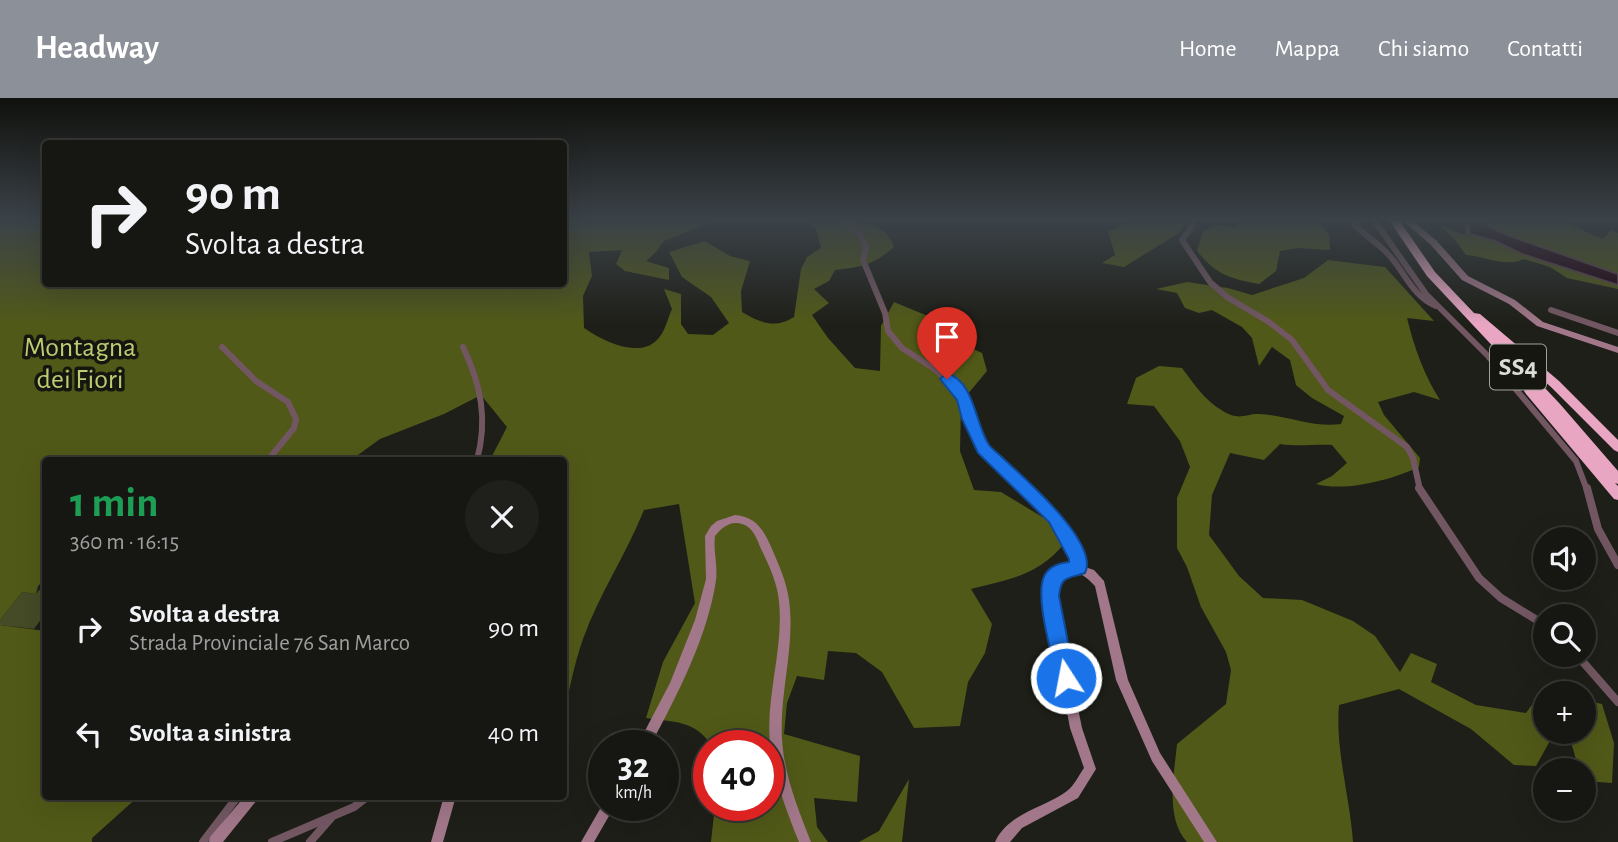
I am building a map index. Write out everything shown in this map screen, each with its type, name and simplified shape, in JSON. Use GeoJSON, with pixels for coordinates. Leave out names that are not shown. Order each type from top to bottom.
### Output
{"type":"FeatureCollection","features":[{"type":"Feature","properties":{"kind":"highway","name":"SS4"},"geometry":{"type":"LineString","coordinates":[[1417,255],[1450,297],[1618,479]]}},
{"type":"Feature","properties":{"kind":"highway"},"geometry":{"type":"LineString","coordinates":[[1450,297],[1493,328],[1618,447]]}},
{"type":"Feature","properties":{"kind":"highway"},"geometry":{"type":"LineString","coordinates":[[1479,328],[1577,450],[1618,495]]}},
{"type":"Feature","properties":{"kind":"street"},"geometry":{"type":"LineString","coordinates":[[864,255],[866,271],[884,313],[888,331],[902,348],[933,368],[960,391],[984,449],[1055,517],[1078,558],[1079,568]]}},
{"type":"Feature","properties":{"kind":"street"},"geometry":{"type":"LineString","coordinates":[[1192,255],[1210,282],[1227,297],[1269,322],[1292,340],[1328,390],[1407,447],[1413,458],[1417,485],[1479,578],[1501,598],[1533,618]]}},
{"type":"Feature","properties":{"kind":"street"},"geometry":{"type":"LineString","coordinates":[[1388,255],[1407,282],[1426,302],[1436,307]]}},
{"type":"Feature","properties":{"kind":"street"},"geometry":{"type":"LineString","coordinates":[[1399,255],[1436,307],[1488,356],[1576,461],[1583,473],[1598,529],[1618,565]]}},
{"type":"Feature","properties":{"kind":"street"},"geometry":{"type":"LineString","coordinates":[[1444,255],[1465,278],[1512,302],[1540,324],[1618,350]]}},
{"type":"Feature","properties":{"kind":"street"},"geometry":{"type":"LineString","coordinates":[[1551,310],[1618,333]]}},
{"type":"Feature","properties":{"kind":"street"},"geometry":{"type":"LineString","coordinates":[[222,347],[257,382],[288,402],[296,419],[289,435],[271,457]]}},
{"type":"Feature","properties":{"kind":"street"},"geometry":{"type":"LineString","coordinates":[[463,347],[479,384],[486,420],[478,457]]}},
{"type":"Feature","properties":{"kind":"street"},"geometry":{"type":"LineString","coordinates":[[652,730],[705,604],[711,579],[710,536],[723,522],[747,521],[758,529],[782,588],[784,622],[776,737],[779,769],[805,842]]}},
{"type":"Feature","properties":{"kind":"street"},"geometry":{"type":"LineString","coordinates":[[1001,842],[1018,824],[1074,794],[1090,769],[1076,728],[1051,596],[1052,579],[1057,572],[1066,568],[1079,568],[1090,573],[1100,584],[1122,680],[1156,757],[1212,842]]}},
{"type":"Feature","properties":{"kind":"street"},"geometry":{"type":"LineString","coordinates":[[1587,667],[1618,702]]}},
{"type":"Feature","properties":{"kind":"street"},"geometry":{"type":"LineString","coordinates":[[202,842],[235,800]]}},
{"type":"Feature","properties":{"kind":"street"},"geometry":{"type":"LineString","coordinates":[[215,842],[250,800]]}},
{"type":"Feature","properties":{"kind":"street"},"geometry":{"type":"LineString","coordinates":[[272,842],[354,807],[363,800]]}},
{"type":"Feature","properties":{"kind":"street"},"geometry":{"type":"LineString","coordinates":[[438,842],[449,800]]}},
{"type":"Feature","properties":{"kind":"street"},"geometry":{"type":"LineString","coordinates":[[310,842],[331,817]]}},
{"type":"Feature","properties":{"kind":"street"},"geometry":{"type":"LineString","coordinates":[[587,842],[599,821]]}},
{"type":"Feature","properties":{"kind":"green space","name":"Montagna dei Fiori"},"geometry":{"type":"Polygon","coordinates":[[[0,255],[42,255],[42,287],[567,287],[567,255],[589,255],[592,276],[583,296],[584,328],[612,343],[634,348],[654,343],[663,332],[672,309],[664,289],[681,294],[681,324],[688,334],[713,335],[729,323],[711,297],[682,277],[670,255],[728,255],[750,261],[741,291],[742,312],[761,322],[774,324],[794,317],[801,269],[811,255],[884,255],[867,264],[835,270],[829,281],[814,289],[829,303],[812,315],[855,368],[880,371],[881,326],[894,302],[935,319],[960,343],[982,353],[987,371],[961,402],[960,451],[974,490],[1001,492],[1044,518],[1049,515],[1065,543],[1044,563],[1022,575],[971,589],[992,624],[985,653],[968,682],[960,726],[914,728],[882,672],[856,653],[828,651],[824,680],[797,676],[787,703],[784,734],[784,730],[696,730],[683,724],[646,718],[663,662],[695,603],[679,504],[644,510],[583,639],[567,705],[567,457],[492,457],[507,427],[481,395],[444,414],[380,439],[355,457],[42,457],[42,582],[36,594],[22,592],[0,620],[0,255]]]}},
{"type":"Feature","properties":{"kind":"green space"},"geometry":{"type":"Polygon","coordinates":[[[620,255],[653,255],[646,261],[669,268],[669,280],[625,271],[616,264],[620,255]]]}},
{"type":"Feature","properties":{"kind":"green space"},"geometry":{"type":"Polygon","coordinates":[[[1115,255],[1144,255],[1124,267],[1102,263],[1115,255]]]}},
{"type":"Feature","properties":{"kind":"green space"},"geometry":{"type":"Polygon","coordinates":[[[1201,255],[1279,255],[1276,271],[1259,284],[1231,277],[1211,265],[1201,255]]]}},
{"type":"Feature","properties":{"kind":"green space"},"geometry":{"type":"Polygon","coordinates":[[[1466,255],[1524,255],[1618,285],[1618,289],[1567,278],[1550,267],[1524,259],[1503,262],[1466,255]]]}},
{"type":"Feature","properties":{"kind":"green space"},"geometry":{"type":"Polygon","coordinates":[[[1563,255],[1618,255],[1618,274],[1563,255]]]}},
{"type":"Feature","properties":{"kind":"green space"},"geometry":{"type":"Polygon","coordinates":[[[1328,260],[1385,267],[1434,321],[1407,318],[1420,360],[1440,400],[1414,392],[1378,402],[1384,415],[1420,458],[1419,467],[1368,483],[1341,487],[1316,484],[1332,476],[1347,463],[1332,445],[1280,444],[1264,460],[1230,453],[1212,495],[1209,535],[1239,576],[1263,598],[1302,600],[1353,621],[1375,636],[1400,672],[1411,653],[1437,664],[1431,682],[1476,705],[1526,713],[1533,703],[1533,744],[1548,744],[1540,758],[1533,758],[1533,766],[1514,765],[1471,729],[1399,689],[1339,705],[1339,739],[1353,842],[1187,842],[1180,832],[1173,809],[1177,744],[1226,704],[1231,670],[1226,652],[1201,607],[1187,567],[1177,548],[1177,498],[1190,467],[1180,441],[1154,406],[1127,404],[1136,378],[1159,366],[1182,368],[1200,392],[1233,416],[1259,414],[1320,424],[1341,424],[1344,416],[1312,398],[1296,385],[1290,360],[1272,347],[1259,366],[1252,338],[1242,327],[1212,310],[1199,313],[1185,308],[1177,293],[1156,289],[1187,282],[1228,288],[1252,295],[1304,278],[1328,260]]]}},
{"type":"Feature","properties":{"kind":"green space"},"geometry":{"type":"Polygon","coordinates":[[[42,590],[42,618],[34,629],[0,625],[0,620],[22,592],[36,594],[42,590]]]}},
{"type":"Feature","properties":{"kind":"green space"},"geometry":{"type":"Polygon","coordinates":[[[0,625],[42,631],[42,800],[135,800],[92,838],[92,842],[0,842],[0,625]]]}},
{"type":"Feature","properties":{"kind":"green space"},"geometry":{"type":"Polygon","coordinates":[[[1596,703],[1602,704],[1614,743],[1612,783],[1596,782],[1596,758],[1576,758],[1572,744],[1596,744],[1596,703]]]}},
{"type":"Feature","properties":{"kind":"green space"},"geometry":{"type":"Polygon","coordinates":[[[784,734],[860,756],[857,802],[814,798],[817,827],[828,842],[711,842],[713,821],[784,821],[784,734]]]}},
{"type":"Feature","properties":{"kind":"green space"},"geometry":{"type":"Polygon","coordinates":[[[909,779],[902,842],[859,842],[879,831],[909,779]]]}},
{"type":"Feature","properties":{"kind":"shaded area"},"geometry":{"type":"Polygon","coordinates":[[[1524,255],[1563,255],[1618,274],[1618,285],[1524,255]]]}},
{"type":"Feature","properties":{"kind":"route"},"geometry":{"type":"LineString","coordinates":[[947,379],[964,398],[969,419],[984,449],[1055,517],[1066,532],[1078,558],[1079,568],[1061,570],[1052,579],[1051,596],[1066,678]]}}]}
